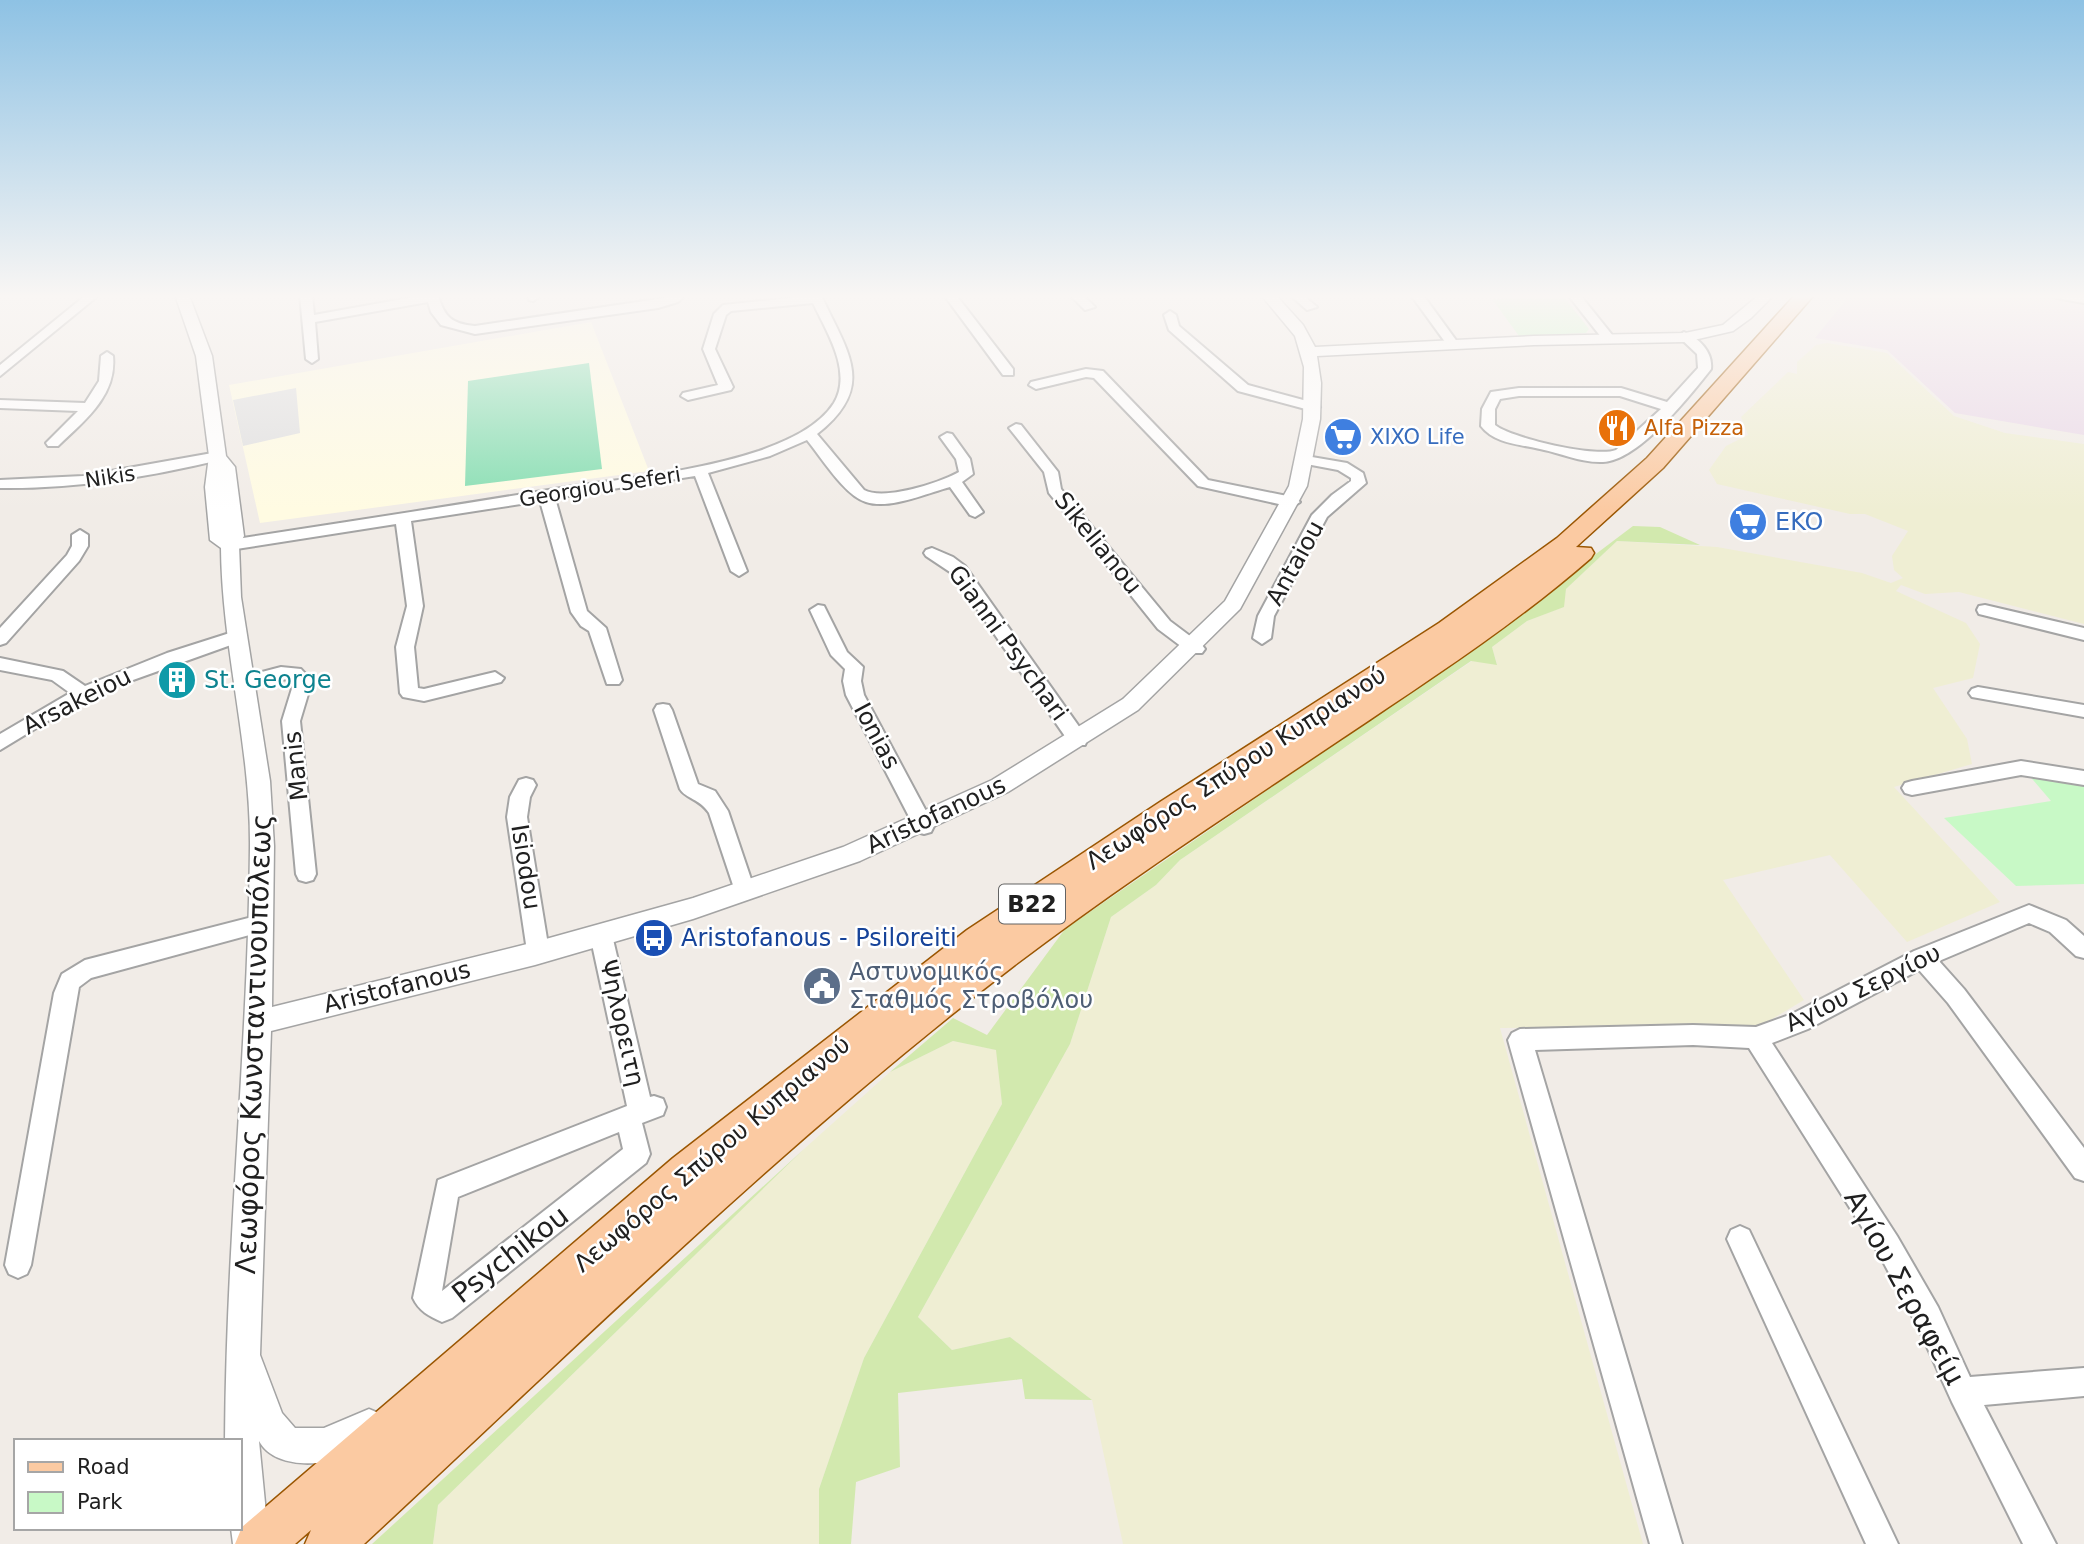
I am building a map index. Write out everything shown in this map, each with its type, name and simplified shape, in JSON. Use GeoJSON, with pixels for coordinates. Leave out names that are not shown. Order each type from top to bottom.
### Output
{"type":"FeatureCollection","features":[{"type":"Feature","properties":{"kind":"main road","name":"Λεωφόρος Σπύρου Κυπριανού"},"geometry":{"type":"LineString","coordinates":[[259,1544],[687,1172],[856,1035],[979,940],[1171,810],[1448,629],[1566,543],[1655,463],[1747,367]]}},
{"type":"Feature","properties":{"kind":"main road","name":"Λεωφόρος Σπύρου Κυπριανού"},"geometry":{"type":"LineString","coordinates":[[329,1544],[787,1127],[865,1062],[1004,954],[1142,857],[1471,639],[1548,583],[1668,476],[1757,367]]}},
{"type":"Feature","properties":{"kind":"street"},"geometry":{"type":"LineString","coordinates":[[53,443],[102,390],[110,367]]}},
{"type":"Feature","properties":{"kind":"street","name":"Λεωφόρος Κωνσταντινουπόλεως"},"geometry":{"type":"LineString","coordinates":[[206,367],[218,456],[213,470],[216,521],[219,540],[230,545],[236,637],[259,781],[262,846],[258,1022],[243,1354],[242,1463],[251,1544]]}},
{"type":"Feature","properties":{"kind":"street"},"geometry":{"type":"LineString","coordinates":[[688,396],[726,387],[717,367]]}},
{"type":"Feature","properties":{"kind":"street","name":"Georgiou Seferi"},"geometry":{"type":"LineString","coordinates":[[230,545],[700,471],[770,452],[809,433],[827,418],[839,404],[847,381],[844,367]]}},
{"type":"Feature","properties":{"kind":"street"},"geometry":{"type":"LineString","coordinates":[[1004,367],[1008,372]]}},
{"type":"Feature","properties":{"kind":"street"},"geometry":{"type":"LineString","coordinates":[[1219,367],[1243,388],[1313,407]]}},
{"type":"Feature","properties":{"kind":"street","name":"Aristofanous"},"geometry":{"type":"LineString","coordinates":[[258,1022],[601,935],[843,858],[924,826],[1001,786],[1078,740],[1142,696],[1196,649],[1254,578],[1292,502],[1307,460],[1313,407],[1310,367]]}},
{"type":"Feature","properties":{"kind":"street"},"geometry":{"type":"LineString","coordinates":[[1670,407],[1621,392],[1519,392],[1496,395],[1490,402],[1487,420],[1488,426],[1500,435],[1586,456],[1612,457],[1628,448],[1670,407],[1705,367]]}},
{"type":"Feature","properties":{"kind":"street"},"geometry":{"type":"LineString","coordinates":[[1036,385],[1086,373],[1098,374],[1203,483],[1292,502]]}},
{"type":"Feature","properties":{"kind":"street"},"geometry":{"type":"LineString","coordinates":[[0,404],[88,407]]}},
{"type":"Feature","properties":{"kind":"street","name":"Sikelianou"},"geometry":{"type":"LineString","coordinates":[[1016,428],[1051,472],[1054,490],[1164,625],[1196,649]]}},
{"type":"Feature","properties":{"kind":"street"},"geometry":{"type":"LineString","coordinates":[[809,433],[859,493],[870,499],[891,498],[954,481],[966,474],[967,467],[947,437]]}},
{"type":"Feature","properties":{"kind":"street","name":"Nikis"},"geometry":{"type":"LineString","coordinates":[[2,485],[94,481],[218,456]]}},
{"type":"Feature","properties":{"kind":"street","name":"Antaiou"},"geometry":{"type":"LineString","coordinates":[[1262,638],[1266,616],[1320,515],[1337,498],[1359,483],[1357,475],[1347,468],[1307,460]]}},
{"type":"Feature","properties":{"kind":"street"},"geometry":{"type":"LineString","coordinates":[[700,471],[739,571]]}},
{"type":"Feature","properties":{"kind":"street"},"geometry":{"type":"LineString","coordinates":[[954,481],[975,512]]}},
{"type":"Feature","properties":{"kind":"street"},"geometry":{"type":"LineString","coordinates":[[547,497],[579,612],[587,622],[597,628],[613,680]]}},
{"type":"Feature","properties":{"kind":"street"},"geometry":{"type":"LineString","coordinates":[[403,518],[415,606],[405,647],[409,693],[424,695],[495,678]]}},
{"type":"Feature","properties":{"kind":"street"},"geometry":{"type":"LineString","coordinates":[[0,639],[78,552],[80,536]]}},
{"type":"Feature","properties":{"kind":"street","name":"Gianni Psychari"},"geometry":{"type":"LineString","coordinates":[[932,553],[959,570],[1078,740]]}},
{"type":"Feature","properties":{"kind":"street","name":"Ionias"},"geometry":{"type":"LineString","coordinates":[[818,610],[840,655],[853,667],[855,695],[924,826]]}},
{"type":"Feature","properties":{"kind":"street"},"geometry":{"type":"LineString","coordinates":[[1984,610],[2082,638]]}},
{"type":"Feature","properties":{"kind":"street","name":"Arsakeiou"},"geometry":{"type":"LineString","coordinates":[[0,743],[82,693],[165,659],[236,637]]}},
{"type":"Feature","properties":{"kind":"street"},"geometry":{"type":"LineString","coordinates":[[0,664],[57,675],[82,693]]}},
{"type":"Feature","properties":{"kind":"street","name":"Manis"},"geometry":{"type":"LineString","coordinates":[[245,682],[281,673],[295,673],[303,681],[291,720],[306,874]]}},
{"type":"Feature","properties":{"kind":"street"},"geometry":{"type":"LineString","coordinates":[[1978,693],[2084,711]]}},
{"type":"Feature","properties":{"kind":"street"},"geometry":{"type":"LineString","coordinates":[[663,710],[690,789],[708,796],[718,811],[744,891]]}},
{"type":"Feature","properties":{"kind":"street"},"geometry":{"type":"LineString","coordinates":[[1912,788],[2021,768],[2084,778]]}},
{"type":"Feature","properties":{"kind":"street","name":"Isiodou"},"geometry":{"type":"LineString","coordinates":[[526,785],[520,797],[517,817],[538,951]]}},
{"type":"Feature","properties":{"kind":"street","name":"Αγίου Σεργίου"},"geometry":{"type":"LineString","coordinates":[[1666,1544],[1520,1040],[1693,1035],[1756,1038],[1800,1021],[1855,990],[1922,958],[2029,914],[2058,926],[2084,949]]}},
{"type":"Feature","properties":{"kind":"street"},"geometry":{"type":"LineString","coordinates":[[18,1265],[65,993],[70,981],[85,970],[260,924]]}},
{"type":"Feature","properties":{"kind":"street","name":"Ψηλορειτη"},"geometry":{"type":"LineString","coordinates":[[601,935],[641,1112]]}},
{"type":"Feature","properties":{"kind":"street"},"geometry":{"type":"LineString","coordinates":[[1922,958],[1956,996],[2084,1169]]}},
{"type":"Feature","properties":{"kind":"street","name":"Αγίου Σεραφείμ"},"geometry":{"type":"LineString","coordinates":[[1756,1038],[1888,1245],[1927,1317],[2040,1544]]}},
{"type":"Feature","properties":{"kind":"street","name":"Psychikou"},"geometry":{"type":"LineString","coordinates":[[641,1112],[636,1154],[442,1308],[427,1298],[447,1189],[641,1112]]}},
{"type":"Feature","properties":{"kind":"street"},"geometry":{"type":"LineString","coordinates":[[1740,1238],[1882,1544]]}},
{"type":"Feature","properties":{"kind":"street"},"geometry":{"type":"LineString","coordinates":[[243,1354],[275,1436],[299,1446],[326,1445],[352,1437],[463,1365]]}},
{"type":"Feature","properties":{"kind":"street"},"geometry":{"type":"LineString","coordinates":[[1962,1392],[2084,1382]]}},
{"type":"Feature","properties":{"kind":"shaded area"},"geometry":{"type":"Polygon","coordinates":[[[332,367],[609,367],[649,471],[260,523],[229,385],[332,367]]]}},
{"type":"Feature","properties":{"kind":"shaded area"},"geometry":{"type":"Polygon","coordinates":[[[1905,367],[2084,367],[2084,435],[1955,413],[1905,367]]]}},
{"type":"Feature","properties":{"kind":"shaded area"},"geometry":{"type":"Polygon","coordinates":[[[296,388],[300,433],[243,446],[233,400],[296,388]]]}},
{"type":"Feature","properties":{"kind":"green space"},"geometry":{"type":"Polygon","coordinates":[[[562,367],[589,367],[602,469],[465,486],[468,381],[562,367]]]}},
{"type":"Feature","properties":{"kind":"green space"},"geometry":{"type":"Polygon","coordinates":[[[1797,367],[1902,367],[1954,416],[2005,433],[2084,444],[2084,624],[1959,592],[1925,594],[1901,585],[1896,591],[1966,623],[1980,644],[1973,678],[1933,688],[1967,739],[1972,764],[1894,787],[2000,902],[1907,942],[1830,855],[1723,880],[1804,1000],[1762,1025],[1500,1028],[1643,1544],[1123,1544],[1092,1400],[1010,1337],[952,1350],[918,1317],[1070,1044],[1111,917],[1156,885],[1180,860],[1472,661],[1497,664],[1492,647],[1527,621],[1563,607],[1566,589],[1617,541],[1717,547],[1862,573],[1891,583],[1903,578],[1894,570],[1892,556],[1908,531],[1865,514],[1850,514],[1717,484],[1709,470],[1726,446],[1748,435],[1741,417],[1788,372],[1797,374],[1797,367]]]}},
{"type":"Feature","properties":{"kind":"green space"},"geometry":{"type":"Polygon","coordinates":[[[1633,526],[1660,527],[1700,545],[1617,541],[1566,589],[1564,607],[1527,621],[1492,647],[1497,665],[1471,661],[1180,860],[1156,885],[1111,917],[1070,1044],[918,1317],[952,1350],[1010,1337],[1092,1400],[1025,1399],[1022,1379],[898,1393],[900,1467],[856,1482],[851,1544],[819,1544],[819,1489],[864,1358],[1002,1104],[996,1050],[953,1041],[890,1072],[953,1018],[987,1035],[1065,929],[1441,671],[1633,526]]]}},
{"type":"Feature","properties":{"kind":"green space"},"geometry":{"type":"Polygon","coordinates":[[[2027,773],[2084,783],[2084,884],[2016,886],[1944,818],[2051,801],[2027,773]]]}},
{"type":"Feature","properties":{"kind":"green space"},"geometry":{"type":"Polygon","coordinates":[[[953,1041],[997,1050],[1002,1104],[864,1358],[819,1489],[819,1544],[433,1544],[438,1505],[804,1149],[890,1072],[953,1041]]]}},
{"type":"Feature","properties":{"kind":"green space"},"geometry":{"type":"Polygon","coordinates":[[[804,1149],[438,1505],[433,1544],[372,1544],[804,1149]]]}},
{"type":"Feature","properties":{"kind":"place","name":"Alfa Pizza"},"geometry":{"type":"Point","coordinates":[1617,428]}},
{"type":"Feature","properties":{"kind":"place","name":"XIXO Life"},"geometry":{"type":"Point","coordinates":[1343,437]}},
{"type":"Feature","properties":{"kind":"place","name":"EKO"},"geometry":{"type":"Point","coordinates":[1748,522]}},
{"type":"Feature","properties":{"kind":"place","name":"St. George"},"geometry":{"type":"Point","coordinates":[177,680]}},
{"type":"Feature","properties":{"kind":"place","name":"Aristofanous - Psiloreiti"},"geometry":{"type":"Point","coordinates":[654,938]}},
{"type":"Feature","properties":{"kind":"place","name":"Αστυνομικός Σταθμός Στροβόλου"},"geometry":{"type":"Point","coordinates":[822,986]}}]}
